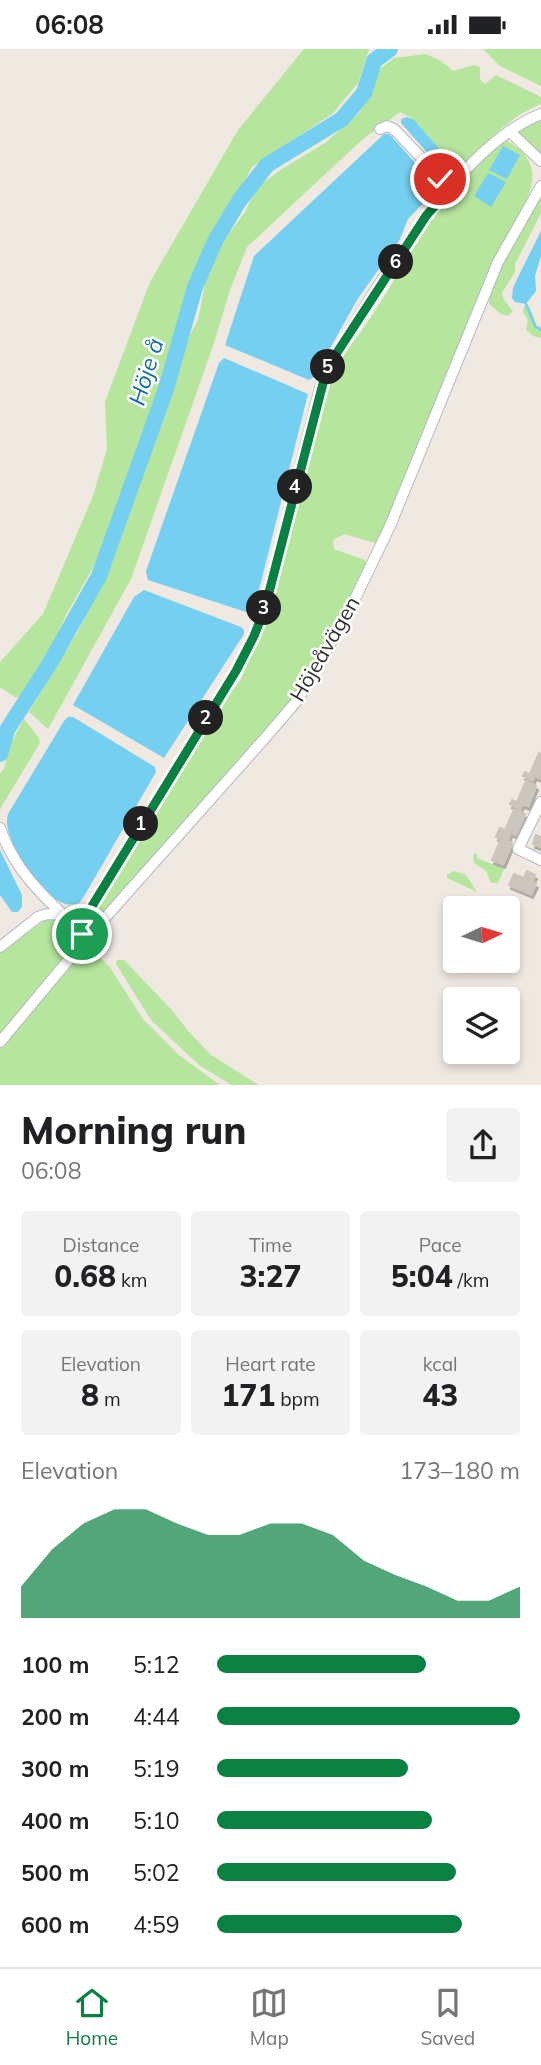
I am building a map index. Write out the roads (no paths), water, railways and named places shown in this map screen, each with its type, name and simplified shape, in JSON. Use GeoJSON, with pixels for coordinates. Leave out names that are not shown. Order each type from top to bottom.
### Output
{"type":"FeatureCollection","features":[{"type":"Feature","properties":{"kind":"street"},"geometry":{"type":"LineString","coordinates":[[81,937],[89,911],[236,671],[254,636],[265,608],[327,368],[426,216],[490,145],[541,114]]}},
{"type":"Feature","properties":{"kind":"street"},"geometry":{"type":"LineString","coordinates":[[380,129],[387,126],[394,129],[450,188]]}},
{"type":"Feature","properties":{"kind":"street"},"geometry":{"type":"LineString","coordinates":[[509,131],[541,161]]}},
{"type":"Feature","properties":{"kind":"street","name":"Höjeåvägen"},"geometry":{"type":"LineString","coordinates":[[0,1042],[76,951],[81,937],[89,936],[296,702],[352,605],[390,526],[498,262],[541,186]]}},
{"type":"Feature","properties":{"kind":"street"},"geometry":{"type":"LineString","coordinates":[[541,801],[518,849],[541,860]]}},
{"type":"Feature","properties":{"kind":"street"},"geometry":{"type":"LineString","coordinates":[[0,828],[21,871],[75,925],[81,937]]}},
{"type":"Feature","properties":{"kind":"street"},"geometry":{"type":"LineString","coordinates":[[0,947],[38,917],[47,914],[64,915]]}},
{"type":"Feature","properties":{"kind":"water"},"geometry":{"type":"Polygon","coordinates":[[[401,119],[413,119],[444,154],[448,166],[440,167],[401,123],[401,119]]]}},
{"type":"Feature","properties":{"kind":"water"},"geometry":{"type":"Polygon","coordinates":[[[384,134],[392,137],[428,177],[434,188],[432,194],[408,219],[400,239],[357,300],[314,377],[309,380],[225,345],[254,256],[384,134]]]}},
{"type":"Feature","properties":{"kind":"water"},"geometry":{"type":"Polygon","coordinates":[[[503,146],[520,155],[507,179],[489,170],[503,146]]]}},
{"type":"Feature","properties":{"kind":"water"},"geometry":{"type":"Polygon","coordinates":[[[488,173],[506,182],[491,207],[474,196],[488,173]]]}},
{"type":"Feature","properties":{"kind":"water"},"geometry":{"type":"Polygon","coordinates":[[[541,231],[541,256],[535,276],[536,291],[526,304],[515,302],[512,298],[513,288],[541,231]]]}},
{"type":"Feature","properties":{"kind":"water"},"geometry":{"type":"Polygon","coordinates":[[[224,358],[308,394],[254,610],[249,613],[148,580],[146,571],[219,363],[224,358]]]}},
{"type":"Feature","properties":{"kind":"water"},"geometry":{"type":"Polygon","coordinates":[[[144,590],[244,630],[244,634],[164,758],[73,705],[134,597],[144,590]]]}},
{"type":"Feature","properties":{"kind":"water"},"geometry":{"type":"Polygon","coordinates":[[[68,717],[73,717],[155,767],[156,772],[83,898],[79,903],[71,905],[54,898],[34,877],[16,850],[7,824],[8,814],[68,717]]]}},
{"type":"Feature","properties":{"kind":"water"},"geometry":{"type":"Polygon","coordinates":[[[0,850],[22,895],[22,907],[18,912],[12,912],[0,895],[0,850]]]}},
{"type":"Feature","properties":{"kind":"waterway","name":"Höje å"},"geometry":{"type":"LineString","coordinates":[[0,754],[7,730],[50,663],[99,576],[166,389],[195,287],[215,241],[239,201],[267,165],[342,119],[364,93],[374,61],[390,49]]}},
{"type":"Feature","properties":{"kind":"waterway"},"geometry":{"type":"LineString","coordinates":[[526,304],[535,326],[541,330]]}}]}
